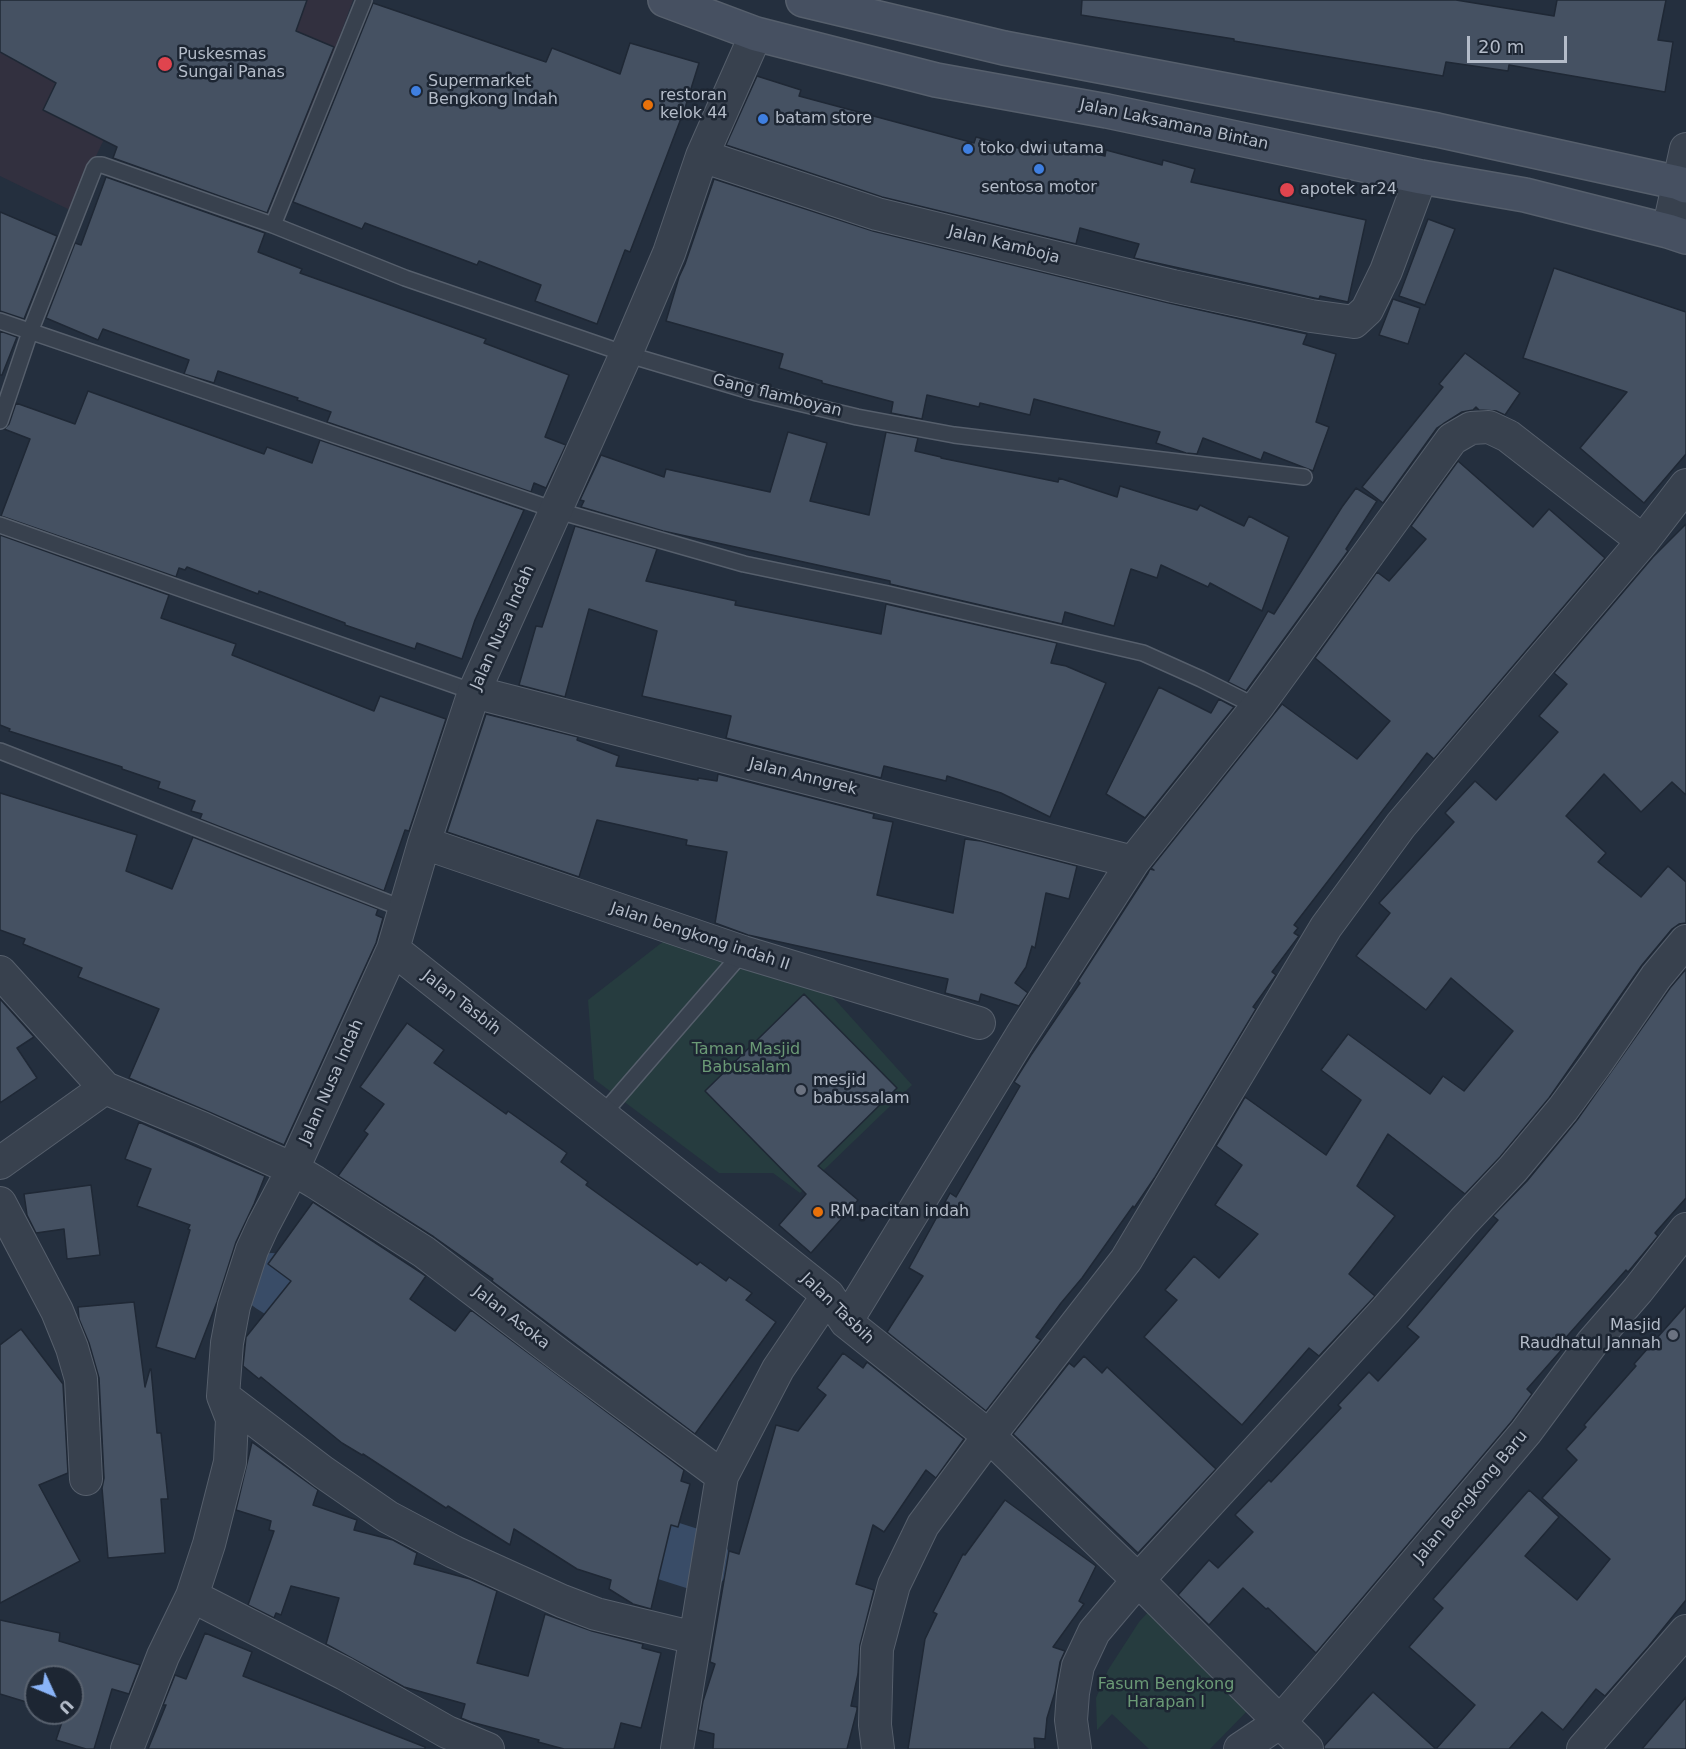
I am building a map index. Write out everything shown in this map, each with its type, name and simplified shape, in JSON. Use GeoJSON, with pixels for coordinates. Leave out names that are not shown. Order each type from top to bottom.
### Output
{"type":"FeatureCollection","features":[{"type":"Feature","properties":{"kind":"main road","name":"Jalan Laksamana Bintan"},"geometry":{"type":"LineString","coordinates":[[665,0],[756,34],[936,80],[1107,111],[1421,177],[1525,195],[1677,234]]}},
{"type":"Feature","properties":{"kind":"main road"},"geometry":{"type":"LineString","coordinates":[[802,0],[1004,48],[1437,130],[1682,184]]}},
{"type":"Feature","properties":{"kind":"street","name":"Jalan Nusa Indah"},"geometry":{"type":"LineString","coordinates":[[223,1396],[227,1343],[234,1306],[258,1238],[293,1169],[393,949],[424,843],[474,692],[626,354],[669,253],[702,156],[756,34]]}},
{"type":"Feature","properties":{"kind":"street"},"geometry":{"type":"LineString","coordinates":[[1677,234],[1686,149]]}},
{"type":"Feature","properties":{"kind":"street","name":"Jalan Kamboja"},"geometry":{"type":"LineString","coordinates":[[702,156],[877,214],[1173,286],[1311,316],[1354,322],[1367,310],[1386,270],[1421,177]]}},
{"type":"Feature","properties":{"kind":"street"},"geometry":{"type":"LineString","coordinates":[[846,1322],[1021,1036],[1133,862],[1257,707],[1452,439],[1471,428],[1489,426],[1508,436],[1643,542]]}},
{"type":"Feature","properties":{"kind":"street"},"geometry":{"type":"LineString","coordinates":[[878,1749],[875,1725],[878,1649],[894,1585],[923,1525],[1126,1260],[1326,927],[1401,825],[1643,542],[1686,485]]}},
{"type":"Feature","properties":{"kind":"street","name":"Jalan Anngrek"},"geometry":{"type":"LineString","coordinates":[[474,692],[1133,862]]}},
{"type":"Feature","properties":{"kind":"street","name":"Jalan bengkong indah II"},"geometry":{"type":"LineString","coordinates":[[424,843],[743,952],[979,1023]]}},
{"type":"Feature","properties":{"kind":"street"},"geometry":{"type":"LineString","coordinates":[[1075,1749],[1071,1720],[1073,1694],[1078,1666],[1094,1632],[1138,1580],[1514,1169],[1563,1109],[1656,977],[1686,941]]}},
{"type":"Feature","properties":{"kind":"street","name":"Jalan Tasbih"},"geometry":{"type":"LineString","coordinates":[[393,949],[828,1295],[846,1322],[989,1436],[1138,1580],[1307,1749]]}},
{"type":"Feature","properties":{"kind":"street"},"geometry":{"type":"LineString","coordinates":[[0,972],[105,1088],[0,1163]]}},
{"type":"Feature","properties":{"kind":"street","name":"Jalan Asoka"},"geometry":{"type":"LineString","coordinates":[[105,1088],[293,1169],[424,1252],[722,1476]]}},
{"type":"Feature","properties":{"kind":"street"},"geometry":{"type":"LineString","coordinates":[[0,1203],[57,1311],[72,1348],[81,1379],[86,1479]]}},
{"type":"Feature","properties":{"kind":"street","name":"Jalan Bengkong Baru"},"geometry":{"type":"LineString","coordinates":[[1240,1749],[1279,1722],[1526,1432],[1592,1343],[1686,1229]]}},
{"type":"Feature","properties":{"kind":"street"},"geometry":{"type":"LineString","coordinates":[[677,1749],[722,1476],[778,1370],[828,1295]]}},
{"type":"Feature","properties":{"kind":"street"},"geometry":{"type":"LineString","coordinates":[[223,1396],[323,1472],[388,1517],[454,1552],[596,1614],[695,1638]]}},
{"type":"Feature","properties":{"kind":"street"},"geometry":{"type":"LineString","coordinates":[[126,1749],[163,1656],[192,1596],[209,1544],[230,1462],[232,1419],[223,1396]]}},
{"type":"Feature","properties":{"kind":"street"},"geometry":{"type":"LineString","coordinates":[[192,1596],[345,1674],[447,1732],[488,1749]]}},
{"type":"Feature","properties":{"kind":"street"},"geometry":{"type":"LineString","coordinates":[[1583,1749],[1686,1631]]}},
{"type":"Feature","properties":{"kind":"lane"},"geometry":{"type":"LineString","coordinates":[[273,225],[364,0]]}},
{"type":"Feature","properties":{"kind":"lane","name":"Gang flamboyan"},"geometry":{"type":"LineString","coordinates":[[30,332],[94,169],[97,165],[102,165],[273,225],[405,278],[626,354],[757,393],[857,417],[954,435],[1304,477]]}},
{"type":"Feature","properties":{"kind":"lane"},"geometry":{"type":"LineString","coordinates":[[0,321],[555,510],[744,564],[888,594],[1143,653],[1257,707]]}},
{"type":"Feature","properties":{"kind":"lane"},"geometry":{"type":"LineString","coordinates":[[0,421],[30,332]]}},
{"type":"Feature","properties":{"kind":"lane"},"geometry":{"type":"LineString","coordinates":[[0,525],[474,692]]}},
{"type":"Feature","properties":{"kind":"lane"},"geometry":{"type":"LineString","coordinates":[[0,751],[404,909]]}},
{"type":"Feature","properties":{"kind":"lane"},"geometry":{"type":"LineString","coordinates":[[602,1115],[743,952]]}},
{"type":"Feature","properties":{"kind":"shaded area","name":"Puskesmas Sungai Panas"},"geometry":{"type":"Polygon","coordinates":[[[0,0],[353,0],[283,191],[109,129],[70,210],[0,176],[0,0]]]}},
{"type":"Feature","properties":{"kind":"green space","name":"Taman Masjid Babusalam"},"geometry":{"type":"Polygon","coordinates":[[[678,930],[803,964],[912,1085],[800,1193],[773,1173],[719,1173],[594,1079],[588,1000],[678,930]]]}},
{"type":"Feature","properties":{"kind":"green space","name":"Fasum Bengkong Harapan I"},"geometry":{"type":"Polygon","coordinates":[[[1150,1610],[1251,1707],[1210,1749],[1149,1749],[1112,1714],[1097,1730],[1096,1698],[1108,1670],[1139,1622],[1150,1610]]]}},
{"type":"Feature","properties":{"kind":"building","name":"Puskesmas Sungai Panas"},"geometry":{"type":"Polygon","coordinates":[[[0,0],[307,0],[296,31],[334,47],[267,213],[113,158],[117,147],[43,110],[56,83],[0,52],[0,0]]]}},
{"type":"Feature","properties":{"kind":"building"},"geometry":{"type":"Polygon","coordinates":[[[1082,0],[1456,0],[1554,16],[1557,0],[1666,0],[1658,40],[1673,42],[1665,92],[1509,65],[1508,71],[1446,62],[1443,76],[1081,15],[1082,0]]]}},
{"type":"Feature","properties":{"kind":"building"},"geometry":{"type":"Polygon","coordinates":[[[373,3],[546,62],[552,48],[620,74],[630,43],[699,63],[685,108],[630,252],[625,250],[597,324],[535,301],[541,285],[479,261],[477,265],[365,223],[362,229],[293,202],[373,3]]]}},
{"type":"Feature","properties":{"kind":"building"},"geometry":{"type":"Polygon","coordinates":[[[757,76],[801,90],[799,96],[974,143],[976,137],[1041,154],[1044,142],[1105,156],[1106,150],[1162,165],[1163,160],[1195,169],[1191,182],[1366,220],[1348,302],[1320,296],[1319,299],[1314,298],[1134,258],[1139,244],[1080,228],[1076,244],[882,197],[726,145],[757,76]]]}},
{"type":"Feature","properties":{"kind":"building"},"geometry":{"type":"Polygon","coordinates":[[[106,177],[265,233],[258,252],[302,269],[300,273],[486,339],[484,343],[569,375],[545,437],[566,445],[546,488],[534,483],[531,492],[327,422],[331,412],[297,400],[298,398],[218,371],[214,383],[184,374],[189,360],[103,329],[98,340],[46,318],[75,243],[81,245],[106,177]]]}},
{"type":"Feature","properties":{"kind":"building"},"geometry":{"type":"Polygon","coordinates":[[[714,179],[873,231],[1307,334],[1303,344],[1336,354],[1316,422],[1329,427],[1313,471],[1264,452],[1261,460],[1203,438],[1197,454],[1186,453],[1156,443],[1160,432],[1034,399],[1030,415],[980,403],[979,407],[927,395],[922,419],[891,413],[893,402],[822,383],[822,381],[779,368],[783,354],[666,321],[714,179]]]}},
{"type":"Feature","properties":{"kind":"building"},"geometry":{"type":"Polygon","coordinates":[[[0,212],[57,236],[24,319],[0,311],[0,212]]]}},
{"type":"Feature","properties":{"kind":"building"},"geometry":{"type":"Polygon","coordinates":[[[1428,219],[1455,229],[1425,305],[1399,296],[1428,219]]]}},
{"type":"Feature","properties":{"kind":"building"},"geometry":{"type":"Polygon","coordinates":[[[1554,268],[1686,312],[1686,454],[1644,503],[1580,448],[1627,392],[1523,358],[1554,268]]]}},
{"type":"Feature","properties":{"kind":"building"},"geometry":{"type":"Polygon","coordinates":[[[1393,299],[1420,308],[1408,344],[1379,335],[1393,299]]]}},
{"type":"Feature","properties":{"kind":"building"},"geometry":{"type":"Polygon","coordinates":[[[0,331],[17,337],[2,375],[0,375],[0,331]]]}},
{"type":"Feature","properties":{"kind":"building"},"geometry":{"type":"Polygon","coordinates":[[[1465,353],[1520,393],[1505,415],[1496,411],[1479,410],[1476,407],[1473,410],[1462,412],[1437,428],[1383,503],[1362,487],[1443,387],[1439,384],[1465,353]]]}},
{"type":"Feature","properties":{"kind":"building"},"geometry":{"type":"Polygon","coordinates":[[[88,391],[264,454],[267,447],[312,463],[320,440],[524,510],[475,620],[462,659],[417,643],[415,649],[187,567],[185,570],[179,568],[176,577],[1,516],[30,439],[4,429],[9,424],[16,403],[75,424],[88,391]]]}},
{"type":"Feature","properties":{"kind":"building"},"geometry":{"type":"Polygon","coordinates":[[[788,432],[827,443],[810,501],[869,515],[886,432],[918,438],[915,451],[941,458],[1058,482],[1059,478],[1117,497],[1120,486],[1197,510],[1200,505],[1244,526],[1249,516],[1289,537],[1262,611],[1210,583],[1208,587],[1161,565],[1157,578],[1131,569],[1114,626],[1065,612],[1062,624],[890,584],[890,581],[663,531],[581,507],[584,501],[580,500],[601,455],[664,477],[666,469],[770,492],[788,432]]]}},
{"type":"Feature","properties":{"kind":"building"},"geometry":{"type":"Polygon","coordinates":[[[1458,461],[1533,527],[1549,509],[1605,558],[1434,759],[1427,753],[1294,925],[1298,928],[1294,933],[1299,936],[1272,972],[1276,975],[1253,1007],[1256,1009],[1155,1177],[1036,1337],[1041,1340],[986,1411],[887,1332],[923,1276],[909,1268],[950,1193],[956,1197],[1020,1086],[1014,1082],[1080,983],[1078,981],[1150,869],[1154,870],[1151,868],[1282,704],[1357,759],[1390,721],[1315,658],[1377,572],[1389,581],[1426,539],[1411,526],[1458,461]]]}},
{"type":"Feature","properties":{"kind":"building"},"geometry":{"type":"Polygon","coordinates":[[[1356,488],[1377,501],[1346,549],[1348,551],[1246,691],[1228,682],[1268,611],[1274,614],[1356,488]]]}},
{"type":"Feature","properties":{"kind":"building"},"geometry":{"type":"Polygon","coordinates":[[[1686,524],[1686,795],[1672,782],[1641,812],[1604,774],[1566,816],[1606,853],[1598,862],[1641,897],[1668,866],[1686,882],[1686,923],[1679,924],[1672,929],[1642,965],[1549,1098],[1500,1157],[1465,1194],[1388,1134],[1357,1186],[1395,1216],[1349,1274],[1375,1296],[1319,1356],[1309,1348],[1242,1425],[1144,1337],[1177,1300],[1165,1290],[1194,1256],[1219,1278],[1258,1234],[1215,1205],[1242,1165],[1216,1146],[1245,1097],[1326,1155],[1361,1100],[1321,1070],[1348,1034],[1430,1094],[1443,1076],[1464,1091],[1513,1031],[1451,978],[1426,1010],[1356,956],[1390,913],[1379,903],[1454,822],[1445,813],[1475,781],[1496,800],[1558,732],[1539,716],[1567,684],[1554,673],[1653,557],[1686,524]]]}},
{"type":"Feature","properties":{"kind":"building"},"geometry":{"type":"Polygon","coordinates":[[[575,526],[657,549],[646,581],[736,601],[735,605],[881,634],[886,604],[1057,643],[1051,663],[1066,666],[1106,683],[1050,817],[1001,793],[947,776],[946,781],[884,766],[881,778],[726,738],[731,716],[642,696],[657,631],[589,609],[565,697],[519,685],[536,626],[542,627],[575,526]]]}},
{"type":"Feature","properties":{"kind":"building"},"geometry":{"type":"Polygon","coordinates":[[[0,535],[169,595],[161,618],[236,644],[232,655],[374,711],[380,696],[446,719],[409,831],[405,830],[384,891],[200,819],[202,814],[191,811],[195,801],[158,788],[160,782],[122,769],[122,767],[9,731],[10,729],[0,725],[0,535]]]}},
{"type":"Feature","properties":{"kind":"building"},"geometry":{"type":"Polygon","coordinates":[[[1159,687],[1211,713],[1219,699],[1234,707],[1145,818],[1106,794],[1159,687]]]}},
{"type":"Feature","properties":{"kind":"building"},"geometry":{"type":"Polygon","coordinates":[[[486,714],[578,737],[577,740],[619,756],[616,766],[698,780],[698,778],[717,781],[718,774],[874,814],[873,818],[893,822],[877,895],[953,913],[965,839],[981,841],[1077,866],[1069,899],[1046,893],[1035,948],[1032,946],[1026,967],[1015,983],[1028,993],[1019,1006],[981,994],[979,1002],[945,993],[948,979],[748,935],[715,923],[727,852],[686,845],[687,840],[597,820],[579,877],[447,832],[486,714]]]}},
{"type":"Feature","properties":{"kind":"building"},"geometry":{"type":"Polygon","coordinates":[[[0,793],[137,835],[126,871],[172,889],[193,837],[378,909],[376,915],[383,918],[376,943],[284,1145],[129,1078],[159,1009],[78,977],[82,968],[23,944],[25,939],[0,930],[0,793]]]}},
{"type":"Feature","properties":{"kind":"building"},"geometry":{"type":"Polygon","coordinates":[[[1686,969],[1686,1198],[1655,1233],[1658,1236],[1628,1272],[1626,1270],[1561,1343],[1565,1346],[1527,1389],[1532,1394],[1512,1421],[1316,1653],[1243,1588],[1209,1625],[1178,1595],[1209,1560],[1218,1568],[1253,1532],[1235,1515],[1269,1480],[1271,1482],[1341,1408],[1338,1405],[1369,1372],[1378,1381],[1419,1337],[1407,1327],[1498,1220],[1493,1216],[1527,1181],[1577,1120],[1670,988],[1686,969]]]}},
{"type":"Feature","properties":{"kind":"building","name":"mesjid babussalam"},"geometry":{"type":"Polygon","coordinates":[[[804,994],[897,1088],[818,1166],[858,1200],[811,1253],[779,1225],[806,1194],[705,1091],[804,994]]]}},
{"type":"Feature","properties":{"kind":"building"},"geometry":{"type":"Polygon","coordinates":[[[0,999],[34,1037],[17,1048],[37,1078],[0,1103],[0,999]]]}},
{"type":"Feature","properties":{"kind":"building"},"geometry":{"type":"Polygon","coordinates":[[[407,1023],[444,1050],[434,1063],[506,1114],[508,1111],[567,1153],[561,1162],[588,1182],[586,1185],[626,1214],[697,1265],[700,1262],[726,1281],[729,1277],[752,1293],[746,1300],[776,1322],[695,1434],[492,1281],[493,1279],[434,1237],[338,1176],[368,1134],[364,1131],[384,1104],[360,1087],[407,1023]]]}},
{"type":"Feature","properties":{"kind":"building"},"geometry":{"type":"Polygon","coordinates":[[[139,1122],[265,1176],[236,1242],[217,1302],[195,1359],[156,1347],[190,1225],[137,1206],[151,1169],[125,1159],[139,1122]]]}},
{"type":"Feature","properties":{"kind":"building"},"geometry":{"type":"Polygon","coordinates":[[[91,1185],[100,1255],[67,1259],[64,1229],[36,1233],[27,1215],[24,1194],[91,1185]]]}},
{"type":"Feature","properties":{"kind":"building"},"geometry":{"type":"Polygon","coordinates":[[[313,1202],[426,1276],[410,1299],[455,1331],[471,1310],[684,1470],[681,1481],[690,1484],[678,1527],[671,1525],[651,1609],[633,1604],[609,1589],[611,1580],[577,1569],[514,1529],[510,1545],[448,1506],[446,1508],[363,1454],[342,1443],[261,1377],[259,1379],[243,1366],[246,1337],[291,1281],[268,1264],[313,1202]]]}},
{"type":"Feature","properties":{"kind":"building"},"geometry":{"type":"Polygon","coordinates":[[[134,1302],[145,1387],[151,1369],[157,1433],[161,1433],[168,1499],[161,1499],[165,1553],[108,1558],[102,1488],[104,1478],[99,1378],[79,1319],[78,1307],[134,1302]]]}},
{"type":"Feature","properties":{"kind":"building"},"geometry":{"type":"Polygon","coordinates":[[[1686,1305],[1686,1600],[1605,1696],[1596,1689],[1563,1730],[1542,1712],[1509,1749],[1436,1749],[1475,1705],[1409,1647],[1443,1608],[1433,1599],[1529,1490],[1559,1517],[1525,1556],[1577,1600],[1610,1559],[1542,1498],[1577,1460],[1566,1449],[1636,1366],[1634,1364],[1686,1305]]]}},
{"type":"Feature","properties":{"kind":"building"},"geometry":{"type":"Polygon","coordinates":[[[21,1329],[63,1384],[68,1473],[39,1485],[80,1561],[0,1603],[0,1345],[21,1329]]]}},
{"type":"Feature","properties":{"kind":"building"},"geometry":{"type":"Polygon","coordinates":[[[843,1353],[863,1368],[867,1362],[964,1439],[936,1478],[926,1470],[884,1532],[873,1525],[856,1584],[874,1590],[860,1645],[858,1674],[851,1706],[857,1707],[857,1710],[847,1749],[713,1749],[714,1734],[698,1730],[703,1701],[715,1664],[710,1662],[729,1551],[739,1554],[776,1425],[798,1431],[826,1395],[817,1388],[843,1353]]]}},
{"type":"Feature","properties":{"kind":"building"},"geometry":{"type":"Polygon","coordinates":[[[1084,1356],[1102,1373],[1107,1367],[1216,1469],[1138,1553],[1013,1434],[1069,1363],[1074,1367],[1084,1356]]]}},
{"type":"Feature","properties":{"kind":"building"},"geometry":{"type":"Polygon","coordinates":[[[252,1442],[318,1490],[313,1505],[357,1520],[354,1530],[393,1540],[417,1553],[414,1564],[470,1579],[497,1591],[477,1663],[528,1676],[545,1614],[592,1631],[643,1644],[642,1648],[661,1653],[641,1728],[621,1723],[614,1749],[564,1749],[471,1722],[461,1718],[465,1704],[404,1687],[326,1644],[339,1598],[291,1586],[281,1615],[276,1613],[274,1618],[248,1605],[274,1531],[269,1530],[271,1521],[236,1510],[252,1442]]]}},
{"type":"Feature","properties":{"kind":"building"},"geometry":{"type":"Polygon","coordinates":[[[1005,1500],[1096,1566],[1079,1601],[1084,1604],[1053,1647],[1065,1651],[1060,1662],[1055,1692],[1047,1718],[1045,1739],[1034,1738],[1035,1749],[908,1749],[925,1639],[937,1614],[933,1612],[963,1554],[965,1555],[1005,1500]]]}},
{"type":"Feature","properties":{"kind":"building"},"geometry":{"type":"Polygon","coordinates":[[[0,1620],[60,1633],[59,1641],[140,1665],[129,1694],[112,1689],[94,1749],[86,1749],[56,1740],[61,1725],[84,1725],[84,1665],[24,1665],[24,1701],[0,1694],[0,1620]]]}},
{"type":"Feature","properties":{"kind":"building"},"geometry":{"type":"Polygon","coordinates":[[[205,1633],[252,1652],[243,1676],[425,1747],[425,1749],[148,1749],[166,1705],[163,1705],[175,1675],[186,1679],[205,1633]]]}},
{"type":"Feature","properties":{"kind":"building"},"geometry":{"type":"Polygon","coordinates":[[[1373,1692],[1436,1749],[1324,1749],[1324,1746],[1373,1692]]]}},
{"type":"Feature","properties":{"kind":"building"},"geometry":{"type":"Polygon","coordinates":[[[1686,1697],[1686,1749],[1642,1749],[1686,1697]]]}},
{"type":"Feature","properties":{"kind":"waterway"},"geometry":{"type":"LineString","coordinates":[[272,1283],[291,1295],[349,1341]]}},
{"type":"Feature","properties":{"kind":"waterway"},"geometry":{"type":"LineString","coordinates":[[592,1511],[653,1546],[700,1561]]}},
{"type":"Feature","properties":{"kind":"place","name":"Puskesmas Sungai Panas"},"geometry":{"type":"Point","coordinates":[165,64]}},
{"type":"Feature","properties":{"kind":"place","name":"Supermarket Bengkong Indah"},"geometry":{"type":"Point","coordinates":[416,91]}},
{"type":"Feature","properties":{"kind":"place","name":"restoran kelok 44"},"geometry":{"type":"Point","coordinates":[648,105]}},
{"type":"Feature","properties":{"kind":"place","name":"batam store"},"geometry":{"type":"Point","coordinates":[763,119]}},
{"type":"Feature","properties":{"kind":"place","name":"toko dwi utama"},"geometry":{"type":"Point","coordinates":[968,149]}},
{"type":"Feature","properties":{"kind":"place","name":"sentosa motor"},"geometry":{"type":"Point","coordinates":[1039,169]}},
{"type":"Feature","properties":{"kind":"place","name":"apotek ar24"},"geometry":{"type":"Point","coordinates":[1287,190]}},
{"type":"Feature","properties":{"kind":"place","name":"mesjid babussalam"},"geometry":{"type":"Point","coordinates":[801,1090]}},
{"type":"Feature","properties":{"kind":"place","name":"RM.pacitan indah"},"geometry":{"type":"Point","coordinates":[818,1212]}},
{"type":"Feature","properties":{"kind":"place","name":"Masjid Raudhatul Jannah"},"geometry":{"type":"Point","coordinates":[1673,1335]}}]}
